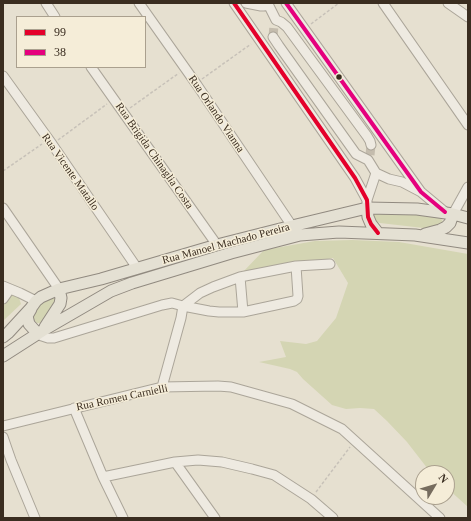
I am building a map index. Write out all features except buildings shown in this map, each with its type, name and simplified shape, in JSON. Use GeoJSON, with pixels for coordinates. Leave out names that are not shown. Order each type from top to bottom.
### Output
{"type":"FeatureCollection","features":[{"type":"Feature","properties":{"kind":"main road","name":"Rua Manoel Machado Pereira"},"geometry":{"type":"LineString","coordinates":[[3,337],[41,297],[59,289],[217,245],[292,226],[367,204],[449,213],[468,218]]}},
{"type":"Feature","properties":{"kind":"main road"},"geometry":{"type":"LineString","coordinates":[[367,204],[368,217],[378,233]]}},
{"type":"Feature","properties":{"kind":"main road"},"geometry":{"type":"LineString","coordinates":[[415,235],[440,230],[446,227],[450,223],[449,213]]}},
{"type":"Feature","properties":{"kind":"main road","name":"Rua Manoel Machado Pereira"},"geometry":{"type":"LineString","coordinates":[[3,356],[40,332],[111,291],[231,252],[300,235],[339,232],[378,233],[415,235],[468,243]]}},
{"type":"Feature","properties":{"kind":"main road"},"geometry":{"type":"LineString","coordinates":[[34,305],[28,316],[28,320],[29,324],[40,332],[60,304],[61,298],[59,289]]}},
{"type":"Feature","properties":{"kind":"street"},"geometry":{"type":"LineString","coordinates":[[46,3],[55,16]]}},
{"type":"Feature","properties":{"kind":"street","name":"Rua Orlando Vianna"},"geometry":{"type":"LineString","coordinates":[[139,3],[196,83],[292,226]]}},
{"type":"Feature","properties":{"kind":"street"},"geometry":{"type":"LineString","coordinates":[[234,3],[355,178],[367,204]]}},
{"type":"Feature","properties":{"kind":"street"},"geometry":{"type":"LineString","coordinates":[[246,3],[261,6],[268,4],[275,23],[280,22],[287,27],[367,136],[371,145]]}},
{"type":"Feature","properties":{"kind":"street"},"geometry":{"type":"LineString","coordinates":[[286,3],[421,192]]}},
{"type":"Feature","properties":{"kind":"street"},"geometry":{"type":"LineString","coordinates":[[384,3],[468,125]]}},
{"type":"Feature","properties":{"kind":"street"},"geometry":{"type":"LineString","coordinates":[[448,3],[468,17]]}},
{"type":"Feature","properties":{"kind":"street"},"geometry":{"type":"LineString","coordinates":[[273,37],[356,154],[369,157],[376,173],[367,204]]}},
{"type":"Feature","properties":{"kind":"street","name":"Rua Brigida Chinaglia Costa"},"geometry":{"type":"LineString","coordinates":[[92,68],[217,245]]}},
{"type":"Feature","properties":{"kind":"street","name":"Rua Vicente Matallo"},"geometry":{"type":"LineString","coordinates":[[3,76],[137,268]]}},
{"type":"Feature","properties":{"kind":"street"},"geometry":{"type":"LineString","coordinates":[[376,173],[389,179],[402,182],[421,192],[449,213],[468,187]]}},
{"type":"Feature","properties":{"kind":"street"},"geometry":{"type":"LineString","coordinates":[[3,208],[59,289]]}},
{"type":"Feature","properties":{"kind":"street"},"geometry":{"type":"LineString","coordinates":[[162,387],[182,318],[183,306],[200,293],[240,277],[296,266],[330,264]]}},
{"type":"Feature","properties":{"kind":"street"},"geometry":{"type":"LineString","coordinates":[[40,332],[42,336],[54,338],[172,303],[209,311],[242,312],[294,301],[297,300],[298,296],[296,266]]}},
{"type":"Feature","properties":{"kind":"street"},"geometry":{"type":"LineString","coordinates":[[240,277],[242,312]]}},
{"type":"Feature","properties":{"kind":"street"},"geometry":{"type":"LineString","coordinates":[[3,299],[6,287],[20,293],[34,305]]}},
{"type":"Feature","properties":{"kind":"street","name":"Rua Romeu Carnielli"},"geometry":{"type":"LineString","coordinates":[[3,426],[162,387],[231,387],[292,404],[342,429],[440,518]]}},
{"type":"Feature","properties":{"kind":"street"},"geometry":{"type":"LineString","coordinates":[[74,408],[103,477],[123,518]]}},
{"type":"Feature","properties":{"kind":"street"},"geometry":{"type":"LineString","coordinates":[[3,437],[7,463],[35,518]]}},
{"type":"Feature","properties":{"kind":"street"},"geometry":{"type":"LineString","coordinates":[[103,477],[175,462],[198,460],[222,462],[274,475],[311,499],[333,518]]}},
{"type":"Feature","properties":{"kind":"street"},"geometry":{"type":"LineString","coordinates":[[175,462],[215,518]]}},
{"type":"Feature","properties":{"kind":"path"},"geometry":{"type":"LineString","coordinates":[[304,29],[339,3]]}},
{"type":"Feature","properties":{"kind":"path"},"geometry":{"type":"LineString","coordinates":[[196,83],[258,39]]}},
{"type":"Feature","properties":{"kind":"path"},"geometry":{"type":"LineString","coordinates":[[123,112],[185,69]]}},
{"type":"Feature","properties":{"kind":"path"},"geometry":{"type":"LineString","coordinates":[[3,171],[50,142],[114,99]]}},
{"type":"Feature","properties":{"kind":"path"},"geometry":{"type":"LineString","coordinates":[[311,499],[354,440]]}},
{"type":"Feature","properties":{"kind":"green space"},"geometry":{"type":"Polygon","coordinates":[[[373,212],[411,212],[441,218],[443,225],[432,229],[380,223],[373,221],[373,212]]]}},
{"type":"Feature","properties":{"kind":"green space"},"geometry":{"type":"Polygon","coordinates":[[[352,240],[399,242],[468,254],[468,507],[455,495],[455,465],[425,465],[407,442],[374,409],[346,409],[332,405],[297,372],[259,362],[286,357],[280,341],[306,344],[317,341],[336,318],[348,283],[333,258],[242,273],[264,250],[315,241],[352,240]]]}},
{"type":"Feature","properties":{"kind":"green space"},"geometry":{"type":"Polygon","coordinates":[[[11,293],[19,298],[21,304],[3,321],[3,307],[11,293]]]}},
{"type":"Feature","properties":{"kind":"green space"},"geometry":{"type":"Polygon","coordinates":[[[55,294],[57,305],[40,323],[37,323],[34,320],[34,312],[45,298],[55,294]]]}},
{"type":"Feature","properties":{"kind":"tunnel"},"geometry":{"type":"LineString","coordinates":[[273,37],[274,25]]}},
{"type":"Feature","properties":{"kind":"tunnel"},"geometry":{"type":"LineString","coordinates":[[370,155],[371,145]]}},
{"type":"Feature","properties":{"kind":"transit line","name":"99"},"geometry":{"type":"LineString","coordinates":[[234,3],[355,178],[367,200],[368,217],[378,233]]}},
{"type":"Feature","properties":{"kind":"transit line","name":"38"},"geometry":{"type":"LineString","coordinates":[[286,3],[421,192],[445,212]]}}]}
